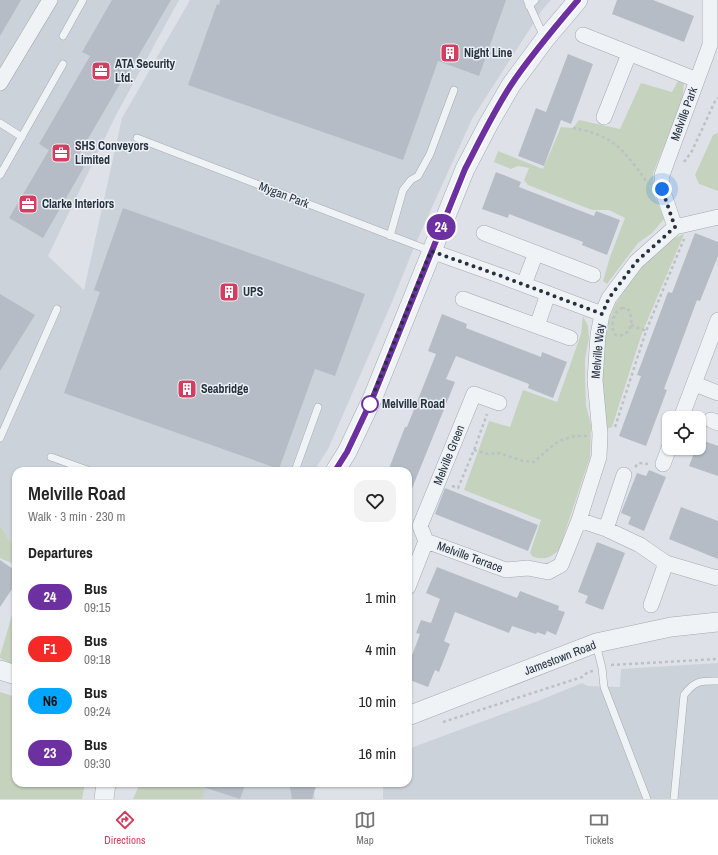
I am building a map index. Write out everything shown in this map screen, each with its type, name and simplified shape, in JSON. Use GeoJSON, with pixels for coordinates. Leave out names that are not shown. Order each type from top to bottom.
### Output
{"type":"FeatureCollection","features":[{"type":"Feature","properties":{"kind":"street"},"geometry":{"type":"LineString","coordinates":[[1,77],[50,0]]}},
{"type":"Feature","properties":{"kind":"street"},"geometry":{"type":"LineString","coordinates":[[338,467],[347,452],[373,397],[465,169],[511,85],[544,39],[578,0]]}},
{"type":"Feature","properties":{"kind":"street","name":"Melville Park"},"geometry":{"type":"LineString","coordinates":[[675,227],[663,193],[662,175],[710,45],[710,0]]}},
{"type":"Feature","properties":{"kind":"street"},"geometry":{"type":"LineString","coordinates":[[583,36],[697,80]]}},
{"type":"Feature","properties":{"kind":"street"},"geometry":{"type":"LineString","coordinates":[[604,117],[629,54]]}},
{"type":"Feature","properties":{"kind":"street","name":"Melville Way"},"geometry":{"type":"LineString","coordinates":[[579,520],[599,457],[600,434],[594,380],[598,335],[602,314],[609,298],[636,262],[675,227],[718,217]]}},
{"type":"Feature","properties":{"kind":"street"},"geometry":{"type":"LineString","coordinates":[[484,233],[592,275]]}},
{"type":"Feature","properties":{"kind":"street"},"geometry":{"type":"LineString","coordinates":[[431,251],[602,314]]}},
{"type":"Feature","properties":{"kind":"street"},"geometry":{"type":"LineString","coordinates":[[524,284],[536,253]]}},
{"type":"Feature","properties":{"kind":"street"},"geometry":{"type":"LineString","coordinates":[[537,326],[548,294]]}},
{"type":"Feature","properties":{"kind":"street"},"geometry":{"type":"LineString","coordinates":[[463,299],[570,338]]}},
{"type":"Feature","properties":{"kind":"street"},"geometry":{"type":"LineString","coordinates":[[684,411],[718,320]]}},
{"type":"Feature","properties":{"kind":"street"},"geometry":{"type":"LineString","coordinates":[[694,384],[718,393]]}},
{"type":"Feature","properties":{"kind":"street","name":"Melville Green"},"geometry":{"type":"LineString","coordinates":[[426,541],[414,523],[438,481],[474,394],[495,402]]}},
{"type":"Feature","properties":{"kind":"street"},"geometry":{"type":"LineString","coordinates":[[663,464],[666,455]]}},
{"type":"Feature","properties":{"kind":"street"},"geometry":{"type":"LineString","coordinates":[[606,529],[624,475]]}},
{"type":"Feature","properties":{"kind":"street"},"geometry":{"type":"LineString","coordinates":[[579,520],[606,529],[640,544],[666,563],[717,578],[718,577]]}},
{"type":"Feature","properties":{"kind":"street","name":"Melville Terrace"},"geometry":{"type":"LineString","coordinates":[[426,541],[506,570],[528,568],[548,572],[561,565],[579,520]]}},
{"type":"Feature","properties":{"kind":"street"},"geometry":{"type":"LineString","coordinates":[[412,577],[426,541]]}},
{"type":"Feature","properties":{"kind":"street"},"geometry":{"type":"LineString","coordinates":[[651,605],[666,563]]}},
{"type":"Feature","properties":{"kind":"street","name":"Jamestown Road"},"geometry":{"type":"LineString","coordinates":[[412,714],[596,643],[671,627],[718,622]]}},
{"type":"Feature","properties":{"kind":"street"},"geometry":{"type":"LineString","coordinates":[[0,670],[12,674]]}},
{"type":"Feature","properties":{"kind":"street"},"geometry":{"type":"LineString","coordinates":[[104,799],[106,787]]}},
{"type":"Feature","properties":{"kind":"lane"},"geometry":{"type":"LineString","coordinates":[[63,36],[84,0]]}},
{"type":"Feature","properties":{"kind":"lane"},"geometry":{"type":"LineString","coordinates":[[536,0],[528,3],[544,39]]}},
{"type":"Feature","properties":{"kind":"lane"},"geometry":{"type":"LineString","coordinates":[[0,175],[63,64]]}},
{"type":"Feature","properties":{"kind":"lane"},"geometry":{"type":"LineString","coordinates":[[390,236],[403,190],[411,180],[418,176],[430,154],[454,90]]}},
{"type":"Feature","properties":{"kind":"lane"},"geometry":{"type":"LineString","coordinates":[[0,123],[22,137]]}},
{"type":"Feature","properties":{"kind":"lane","name":"Mygan Park"},"geometry":{"type":"LineString","coordinates":[[137,138],[431,251]]}},
{"type":"Feature","properties":{"kind":"lane"},"geometry":{"type":"LineString","coordinates":[[0,438],[57,309]]}},
{"type":"Feature","properties":{"kind":"lane"},"geometry":{"type":"LineString","coordinates":[[296,467],[318,407]]}},
{"type":"Feature","properties":{"kind":"lane"},"geometry":{"type":"LineString","coordinates":[[52,457],[79,467]]}},
{"type":"Feature","properties":{"kind":"lane"},"geometry":{"type":"LineString","coordinates":[[596,643],[602,668],[604,687],[646,798]]}},
{"type":"Feature","properties":{"kind":"lane"},"geometry":{"type":"LineString","coordinates":[[674,799],[684,696],[691,686],[703,682],[718,682]]}},
{"type":"Feature","properties":{"kind":"path"},"geometry":{"type":"LineString","coordinates":[[683,164],[692,151],[716,99],[718,98]]}},
{"type":"Feature","properties":{"kind":"path"},"geometry":{"type":"LineString","coordinates":[[573,128],[580,129],[606,139],[617,146],[645,179],[654,194],[663,193]]}},
{"type":"Feature","properties":{"kind":"path"},"geometry":{"type":"LineString","coordinates":[[474,450],[488,454],[499,453],[523,461],[534,462],[555,443],[567,438],[614,431],[646,331],[692,222]]}},
{"type":"Feature","properties":{"kind":"path"},"geometry":{"type":"LineString","coordinates":[[622,308],[627,308],[632,318],[631,325],[628,331],[622,335],[614,334],[612,328],[615,314],[622,308]]}},
{"type":"Feature","properties":{"kind":"path"},"geometry":{"type":"LineString","coordinates":[[631,325],[646,331]]}},
{"type":"Feature","properties":{"kind":"path"},"geometry":{"type":"LineString","coordinates":[[438,481],[458,488],[495,402]]}},
{"type":"Feature","properties":{"kind":"path"},"geometry":{"type":"LineString","coordinates":[[624,475],[640,463],[663,464]]}},
{"type":"Feature","properties":{"kind":"path"},"geometry":{"type":"LineString","coordinates":[[441,722],[582,677],[588,672],[612,664],[718,659]]}},
{"type":"Feature","properties":{"kind":"shaded area"},"geometry":{"type":"Polygon","coordinates":[[[0,0],[179,0],[116,115],[48,256],[84,290],[122,118],[190,0],[551,0],[542,10],[472,119],[415,245],[392,302],[328,449],[317,467],[12,467],[12,541],[9,540],[0,525],[0,0]]]}},
{"type":"Feature","properties":{"kind":"shaded area"},"geometry":{"type":"Polygon","coordinates":[[[718,663],[718,799],[383,799],[383,787],[412,787],[412,748],[538,701],[582,683],[588,686],[620,687],[621,669],[718,663]]]}},
{"type":"Feature","properties":{"kind":"shaded area"},"geometry":{"type":"Polygon","coordinates":[[[146,787],[313,787],[315,799],[142,799],[146,787]]]}},
{"type":"Feature","properties":{"kind":"green space"},"geometry":{"type":"Polygon","coordinates":[[[679,79],[684,81],[681,104],[653,173],[654,194],[664,219],[652,233],[638,243],[607,284],[603,281],[610,257],[625,218],[609,210],[592,210],[528,185],[524,180],[529,168],[518,166],[511,169],[494,162],[498,151],[543,169],[561,127],[573,128],[579,120],[620,129],[641,83],[672,92],[679,79]]]}},
{"type":"Feature","properties":{"kind":"green space"},"geometry":{"type":"Polygon","coordinates":[[[718,133],[718,191],[699,184],[695,175],[713,135],[718,133]]]}},
{"type":"Feature","properties":{"kind":"green space"},"geometry":{"type":"Polygon","coordinates":[[[684,234],[642,333],[612,427],[603,430],[600,384],[602,349],[608,322],[615,305],[638,268],[669,240],[684,234]]]}},
{"type":"Feature","properties":{"kind":"green space"},"geometry":{"type":"Polygon","coordinates":[[[583,316],[588,326],[589,338],[585,359],[585,378],[586,406],[591,425],[590,457],[559,550],[548,558],[537,558],[533,557],[530,553],[541,520],[464,490],[489,421],[510,427],[523,390],[557,402],[581,334],[583,316]]]}},
{"type":"Feature","properties":{"kind":"green space"},"geometry":{"type":"Polygon","coordinates":[[[0,525],[9,540],[12,541],[12,563],[0,558],[0,525]]]}},
{"type":"Feature","properties":{"kind":"green space"},"geometry":{"type":"Polygon","coordinates":[[[12,615],[12,664],[0,658],[12,615]]]}},
{"type":"Feature","properties":{"kind":"green space"},"geometry":{"type":"Polygon","coordinates":[[[0,692],[12,696],[12,787],[84,787],[82,799],[0,799],[0,692]]]}},
{"type":"Feature","properties":{"kind":"green space"},"geometry":{"type":"Polygon","coordinates":[[[138,787],[206,787],[202,799],[133,799],[138,787]]]}},
{"type":"Feature","properties":{"kind":"building"},"geometry":{"type":"Polygon","coordinates":[[[0,0],[21,0],[0,36],[0,0]]]}},
{"type":"Feature","properties":{"kind":"building"},"geometry":{"type":"Polygon","coordinates":[[[112,0],[171,0],[75,161],[84,167],[43,238],[9,218],[49,150],[39,144],[90,56],[82,52],[112,0]]]}},
{"type":"Feature","properties":{"kind":"building"},"geometry":{"type":"Polygon","coordinates":[[[220,0],[506,0],[479,76],[438,61],[403,160],[188,85],[217,4],[219,5],[220,0]]]}},
{"type":"Feature","properties":{"kind":"building"},"geometry":{"type":"Polygon","coordinates":[[[617,0],[653,0],[694,16],[684,42],[612,14],[617,0]]]}},
{"type":"Feature","properties":{"kind":"building"},"geometry":{"type":"Polygon","coordinates":[[[568,54],[593,64],[571,124],[561,120],[544,166],[518,156],[536,108],[546,112],[568,54]]]}},
{"type":"Feature","properties":{"kind":"building"},"geometry":{"type":"Polygon","coordinates":[[[496,172],[521,182],[519,187],[594,216],[596,211],[620,220],[607,255],[582,245],[583,242],[509,214],[508,218],[482,209],[496,172]]]}},
{"type":"Feature","properties":{"kind":"building"},"geometry":{"type":"Polygon","coordinates":[[[123,208],[365,294],[335,376],[315,369],[280,467],[273,467],[64,393],[100,292],[94,290],[123,208]]]}},
{"type":"Feature","properties":{"kind":"building"},"geometry":{"type":"Polygon","coordinates":[[[695,233],[718,242],[718,256],[700,301],[697,300],[664,389],[667,390],[646,446],[619,436],[641,376],[637,375],[668,292],[672,293],[695,233]]]}},
{"type":"Feature","properties":{"kind":"building"},"geometry":{"type":"Polygon","coordinates":[[[0,294],[35,315],[0,371],[0,294]]]}},
{"type":"Feature","properties":{"kind":"building"},"geometry":{"type":"Polygon","coordinates":[[[442,314],[467,324],[466,328],[541,357],[542,352],[567,362],[553,398],[528,388],[529,384],[456,356],[446,379],[455,382],[412,489],[412,467],[390,467],[436,354],[428,351],[442,314]]]}},
{"type":"Feature","properties":{"kind":"building"},"geometry":{"type":"Polygon","coordinates":[[[706,442],[718,446],[718,476],[689,466],[693,455],[706,455],[706,442]]]}},
{"type":"Feature","properties":{"kind":"building"},"geometry":{"type":"Polygon","coordinates":[[[649,470],[666,477],[644,531],[628,524],[631,517],[621,513],[637,473],[646,476],[649,470]]]}},
{"type":"Feature","properties":{"kind":"building"},"geometry":{"type":"Polygon","coordinates":[[[445,488],[538,525],[528,551],[435,514],[445,488]]]}},
{"type":"Feature","properties":{"kind":"building"},"geometry":{"type":"Polygon","coordinates":[[[681,507],[718,521],[718,559],[669,539],[681,507]]]}},
{"type":"Feature","properties":{"kind":"building"},"geometry":{"type":"Polygon","coordinates":[[[597,542],[625,553],[603,610],[585,603],[588,596],[578,592],[597,542]]]}},
{"type":"Feature","properties":{"kind":"building"},"geometry":{"type":"Polygon","coordinates":[[[0,560],[12,568],[12,589],[0,607],[0,560]]]}},
{"type":"Feature","properties":{"kind":"building"},"geometry":{"type":"Polygon","coordinates":[[[437,567],[517,598],[520,591],[559,606],[558,610],[565,612],[556,635],[547,631],[545,635],[537,632],[536,634],[512,626],[509,633],[455,612],[444,641],[450,644],[439,672],[435,670],[428,687],[412,681],[412,655],[420,634],[416,633],[421,620],[431,623],[440,599],[426,593],[437,567]]]}},
{"type":"Feature","properties":{"kind":"building"},"geometry":{"type":"Polygon","coordinates":[[[203,787],[244,787],[240,799],[203,787]]]}},
{"type":"Feature","properties":{"kind":"building"},"geometry":{"type":"Polygon","coordinates":[[[290,787],[316,787],[312,799],[292,799],[290,787]]]}},
{"type":"Feature","properties":{"kind":"bus line","name":"24"},"geometry":{"type":"LineString","coordinates":[[338,467],[347,452],[373,397],[465,169],[511,85],[544,39],[578,0]]}},
{"type":"Feature","properties":{"kind":"place","name":"Night Line"},"geometry":{"type":"Point","coordinates":[450,53]}},
{"type":"Feature","properties":{"kind":"place","name":"ATA Security Ltd."},"geometry":{"type":"Point","coordinates":[101,71]}},
{"type":"Feature","properties":{"kind":"place","name":"SHS Conveyors Limited"},"geometry":{"type":"Point","coordinates":[61,153]}},
{"type":"Feature","properties":{"kind":"place","name":"Clarke Interiors"},"geometry":{"type":"Point","coordinates":[28,204]}},
{"type":"Feature","properties":{"kind":"place","name":"UPS"},"geometry":{"type":"Point","coordinates":[229,292]}},
{"type":"Feature","properties":{"kind":"place","name":"Seabridge"},"geometry":{"type":"Point","coordinates":[187,389]}},
{"type":"Feature","properties":{"kind":"place","name":"Melville Road"},"geometry":{"type":"Point","coordinates":[370,404]}},
{"type":"Feature","properties":{"kind":"route"},"geometry":{"type":"LineString","coordinates":[[370,404],[367,410],[431,251],[602,314],[609,298],[636,262],[675,227],[662,189]]}}]}
